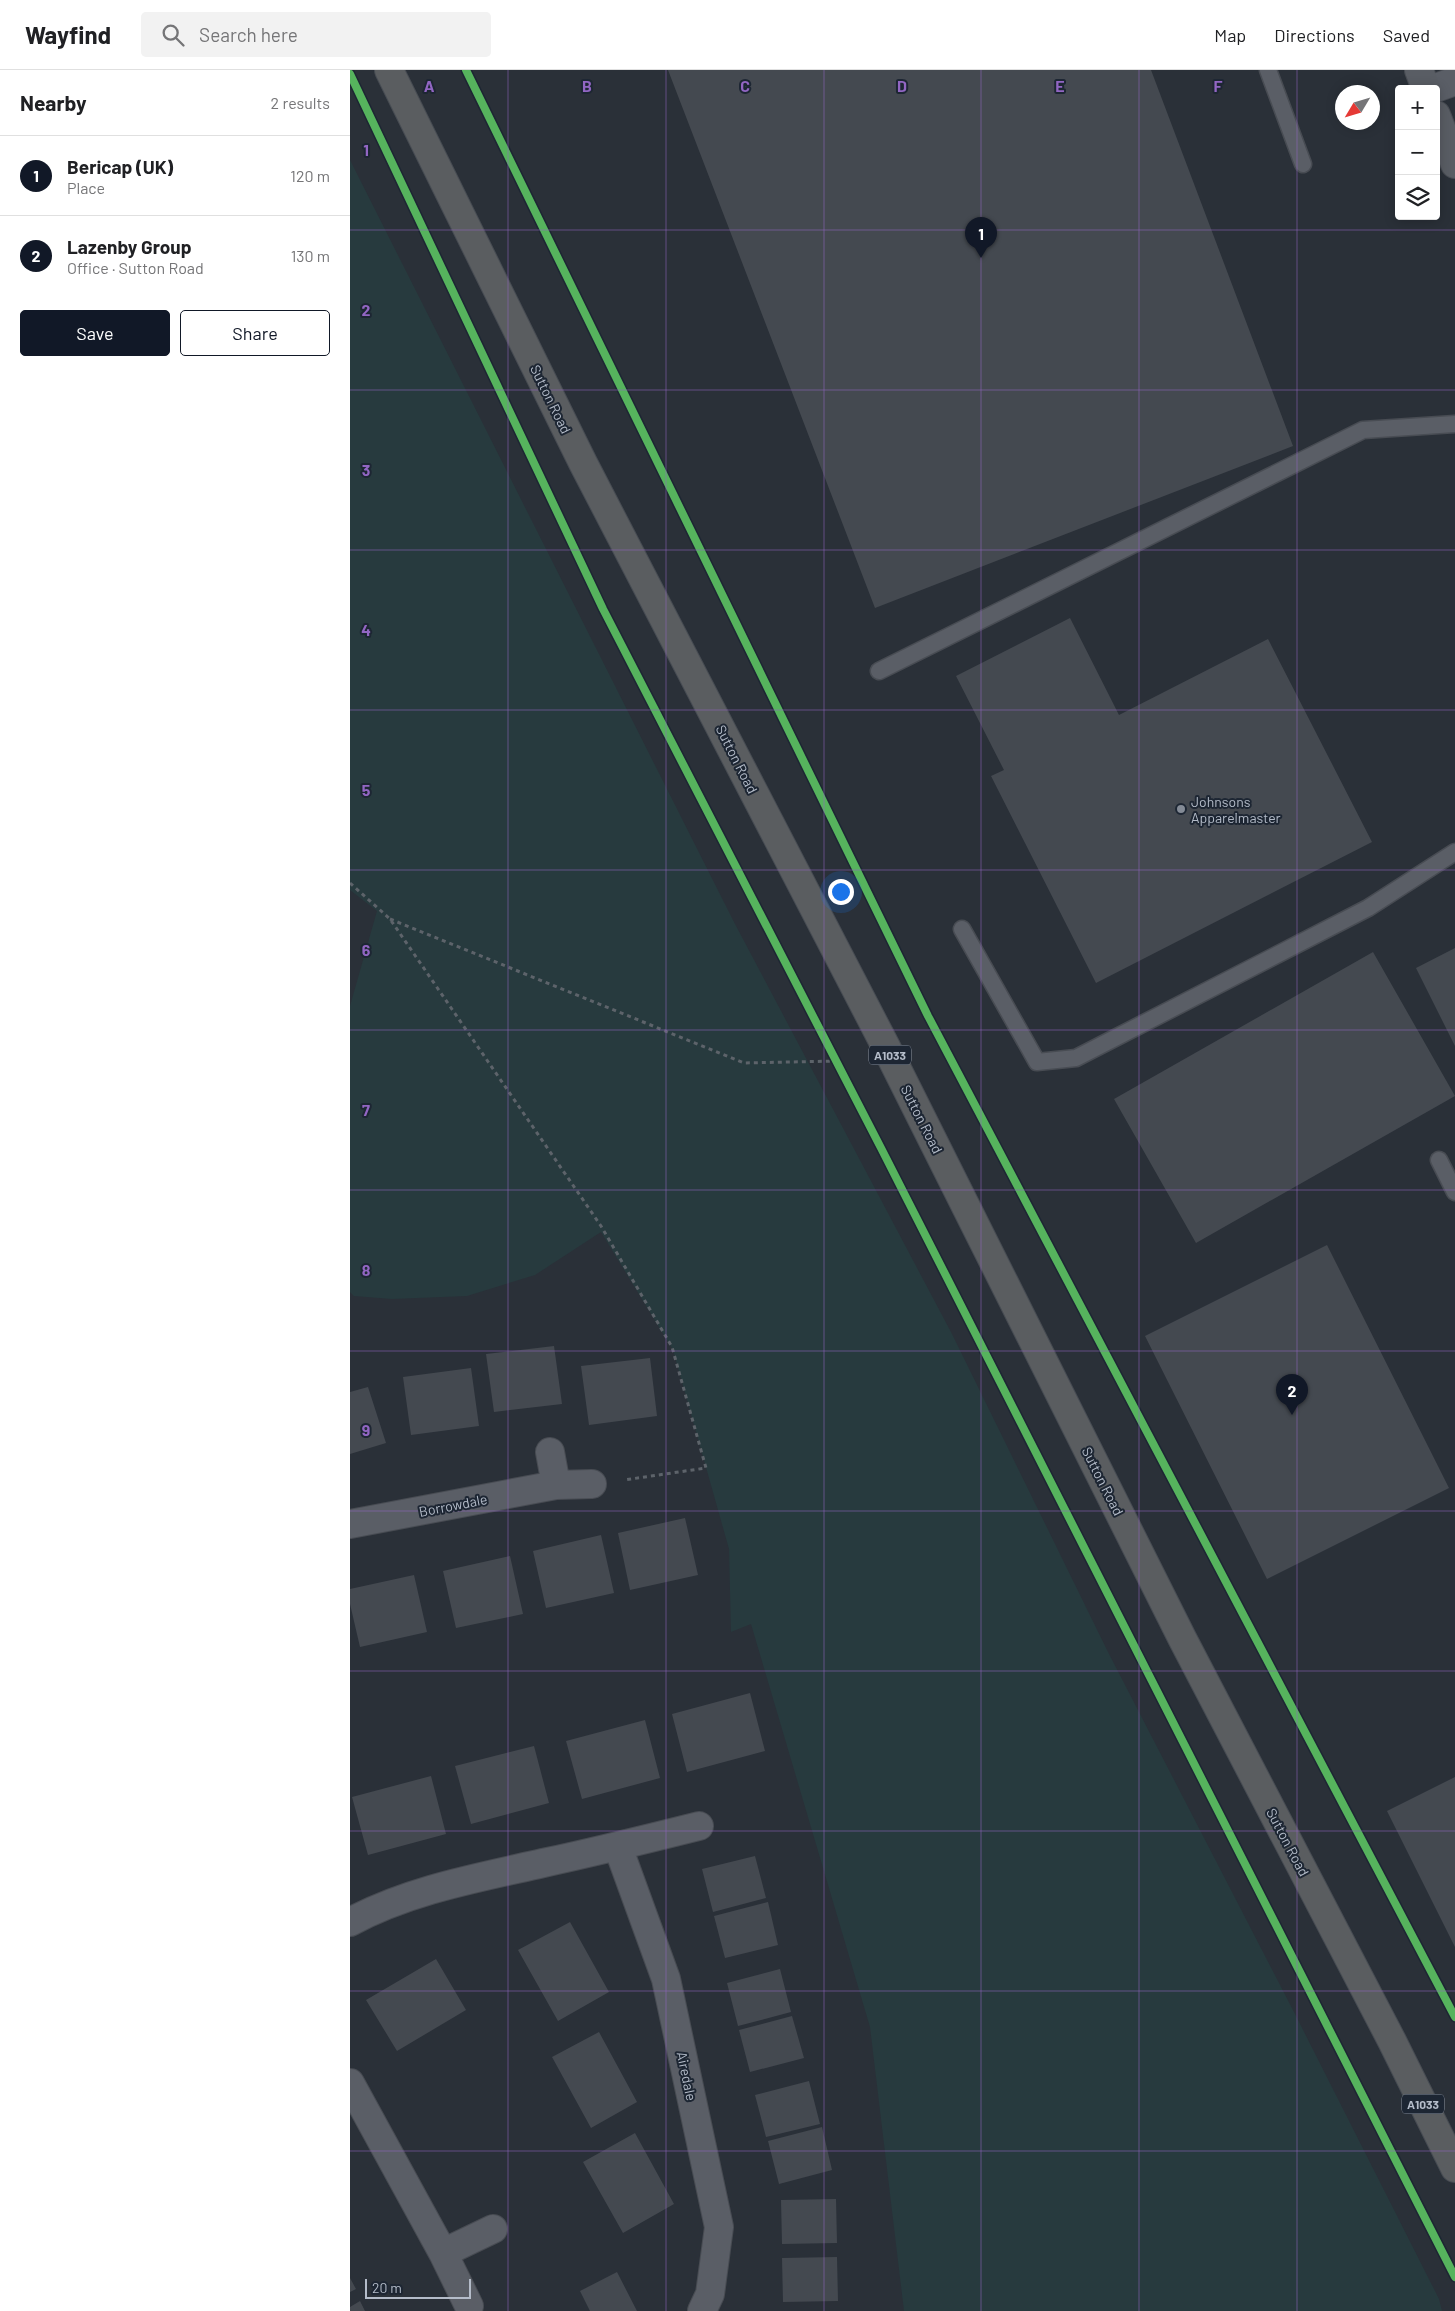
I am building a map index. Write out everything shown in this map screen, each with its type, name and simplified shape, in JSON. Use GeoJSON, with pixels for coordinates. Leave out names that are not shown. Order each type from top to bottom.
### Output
{"type":"FeatureCollection","features":[{"type":"Feature","properties":{"kind":"highway","name":"Sutton Road"},"geometry":{"type":"LineString","coordinates":[[389,70],[583,462],[886,1047],[1177,1629],[1387,2032],[1455,2168]]}},
{"type":"Feature","properties":{"kind":"street"},"geometry":{"type":"LineString","coordinates":[[1419,70],[1425,85]]}},
{"type":"Feature","properties":{"kind":"street"},"geometry":{"type":"LineString","coordinates":[[1440,86],[1455,80]]}},
{"type":"Feature","properties":{"kind":"street"},"geometry":{"type":"LineString","coordinates":[[1440,125],[1455,164]]}},
{"type":"Feature","properties":{"kind":"street"},"geometry":{"type":"LineString","coordinates":[[550,1452],[556,1485]]}},
{"type":"Feature","properties":{"kind":"street","name":"Borrowdale"},"geometry":{"type":"LineString","coordinates":[[350,1524],[556,1485],[592,1484]]}},
{"type":"Feature","properties":{"kind":"street"},"geometry":{"type":"LineString","coordinates":[[350,1922],[376,1908],[407,1897],[484,1876],[618,1847],[699,1826]]}},
{"type":"Feature","properties":{"kind":"street","name":"Airedale"},"geometry":{"type":"LineString","coordinates":[[618,1847],[666,1979],[719,2227],[710,2294],[702,2311]]}},
{"type":"Feature","properties":{"kind":"street"},"geometry":{"type":"LineString","coordinates":[[350,2083],[443,2253],[469,2306]]}},
{"type":"Feature","properties":{"kind":"street"},"geometry":{"type":"LineString","coordinates":[[443,2253],[493,2228]]}},
{"type":"Feature","properties":{"kind":"lane"},"geometry":{"type":"LineString","coordinates":[[1268,70],[1303,164]]}},
{"type":"Feature","properties":{"kind":"lane"},"geometry":{"type":"LineString","coordinates":[[880,671],[1363,430],[1455,424]]}},
{"type":"Feature","properties":{"kind":"lane"},"geometry":{"type":"LineString","coordinates":[[962,929],[1037,1062],[1076,1058],[1368,908],[1455,852]]}},
{"type":"Feature","properties":{"kind":"lane"},"geometry":{"type":"LineString","coordinates":[[1440,1160],[1455,1192]]}},
{"type":"Feature","properties":{"kind":"path"},"geometry":{"type":"LineString","coordinates":[[350,884],[390,919],[601,1226],[672,1348],[706,1468],[592,1484]]}},
{"type":"Feature","properties":{"kind":"path"},"geometry":{"type":"LineString","coordinates":[[390,919],[744,1063],[836,1061]]}},
{"type":"Feature","properties":{"kind":"path"},"geometry":{"type":"LineString","coordinates":[[832,1052],[841,1070]]}},
{"type":"Feature","properties":{"kind":"green space"},"geometry":{"type":"Polygon","coordinates":[[[350,160],[735,924],[952,1334],[1108,1652],[1295,2014],[1439,2299],[1442,2311],[904,2311],[870,2027],[751,1624],[731,1632],[729,1549],[673,1350],[601,1232],[535,1275],[467,1296],[392,1299],[354,1296],[350,1292],[350,1006],[377,911],[350,890],[350,160]]]}},
{"type":"Feature","properties":{"kind":"building"},"geometry":{"type":"Polygon","coordinates":[[[668,70],[1151,70],[1293,446],[875,608],[668,70]]]}},
{"type":"Feature","properties":{"kind":"building","name":"Johnsons Apparelmaster"},"geometry":{"type":"Polygon","coordinates":[[[1070,618],[1119,715],[1268,639],[1372,842],[1096,983],[991,776],[1004,770],[956,676],[1070,618]]]}},
{"type":"Feature","properties":{"kind":"building"},"geometry":{"type":"Polygon","coordinates":[[[1455,948],[1455,1046],[1416,968],[1455,948]]]}},
{"type":"Feature","properties":{"kind":"building"},"geometry":{"type":"Polygon","coordinates":[[[1373,952],[1455,1096],[1196,1243],[1114,1099],[1373,952]]]}},
{"type":"Feature","properties":{"kind":"building"},"geometry":{"type":"Polygon","coordinates":[[[1327,1245],[1449,1488],[1267,1579],[1145,1336],[1327,1245]]]}},
{"type":"Feature","properties":{"kind":"building"},"geometry":{"type":"Polygon","coordinates":[[[554,1346],[562,1404],[494,1412],[486,1354],[554,1346]]]}},
{"type":"Feature","properties":{"kind":"building"},"geometry":{"type":"Polygon","coordinates":[[[650,1358],[657,1416],[589,1425],[581,1366],[650,1358]]]}},
{"type":"Feature","properties":{"kind":"building"},"geometry":{"type":"Polygon","coordinates":[[[471,1368],[479,1426],[411,1435],[403,1377],[471,1368]]]}},
{"type":"Feature","properties":{"kind":"building"},"geometry":{"type":"Polygon","coordinates":[[[368,1387],[386,1443],[350,1454],[350,1392],[368,1387]]]}},
{"type":"Feature","properties":{"kind":"building"},"geometry":{"type":"Polygon","coordinates":[[[685,1518],[698,1575],[630,1590],[618,1533],[685,1518]]]}},
{"type":"Feature","properties":{"kind":"building"},"geometry":{"type":"Polygon","coordinates":[[[601,1535],[614,1593],[546,1608],[533,1551],[601,1535]]]}},
{"type":"Feature","properties":{"kind":"building"},"geometry":{"type":"Polygon","coordinates":[[[510,1556],[523,1614],[456,1628],[443,1571],[510,1556]]]}},
{"type":"Feature","properties":{"kind":"building"},"geometry":{"type":"Polygon","coordinates":[[[414,1575],[427,1632],[360,1647],[350,1604],[350,1589],[414,1575]]]}},
{"type":"Feature","properties":{"kind":"building"},"geometry":{"type":"Polygon","coordinates":[[[750,1693],[765,1751],[687,1772],[672,1714],[750,1693]]]}},
{"type":"Feature","properties":{"kind":"building"},"geometry":{"type":"Polygon","coordinates":[[[645,1720],[660,1778],[582,1799],[566,1741],[645,1720]]]}},
{"type":"Feature","properties":{"kind":"building"},"geometry":{"type":"Polygon","coordinates":[[[534,1746],[549,1803],[471,1824],[455,1766],[534,1746]]]}},
{"type":"Feature","properties":{"kind":"building"},"geometry":{"type":"Polygon","coordinates":[[[431,1776],[446,1834],[368,1855],[352,1797],[431,1776]]]}},
{"type":"Feature","properties":{"kind":"building"},"geometry":{"type":"Polygon","coordinates":[[[1455,1777],[1455,1947],[1387,1811],[1455,1777]]]}},
{"type":"Feature","properties":{"kind":"building"},"geometry":{"type":"Polygon","coordinates":[[[755,1856],[766,1898],[713,1912],[702,1869],[755,1856]]]}},
{"type":"Feature","properties":{"kind":"building"},"geometry":{"type":"Polygon","coordinates":[[[768,1902],[778,1945],[725,1958],[714,1916],[768,1902]]]}},
{"type":"Feature","properties":{"kind":"building"},"geometry":{"type":"Polygon","coordinates":[[[570,1922],[609,1992],[558,2021],[518,1950],[570,1922]]]}},
{"type":"Feature","properties":{"kind":"building"},"geometry":{"type":"Polygon","coordinates":[[[436,1959],[466,2010],[397,2051],[366,2000],[436,1959]]]}},
{"type":"Feature","properties":{"kind":"building"},"geometry":{"type":"Polygon","coordinates":[[[780,1969],[791,2012],[738,2026],[727,1983],[780,1969]]]}},
{"type":"Feature","properties":{"kind":"building"},"geometry":{"type":"Polygon","coordinates":[[[792,2016],[804,2058],[750,2072],[739,2030],[792,2016]]]}},
{"type":"Feature","properties":{"kind":"building"},"geometry":{"type":"Polygon","coordinates":[[[599,2032],[637,2102],[591,2128],[552,2057],[599,2032]]]}},
{"type":"Feature","properties":{"kind":"building"},"geometry":{"type":"Polygon","coordinates":[[[809,2081],[820,2124],[766,2137],[755,2095],[809,2081]]]}},
{"type":"Feature","properties":{"kind":"building"},"geometry":{"type":"Polygon","coordinates":[[[822,2127],[832,2170],[779,2184],[768,2141],[822,2127]]]}},
{"type":"Feature","properties":{"kind":"building"},"geometry":{"type":"Polygon","coordinates":[[[635,2133],[674,2204],[623,2233],[583,2162],[635,2133]]]}},
{"type":"Feature","properties":{"kind":"building"},"geometry":{"type":"Polygon","coordinates":[[[836,2199],[837,2243],[782,2244],[781,2200],[836,2199]]]}},
{"type":"Feature","properties":{"kind":"building"},"geometry":{"type":"Polygon","coordinates":[[[837,2257],[838,2301],[783,2302],[782,2258],[837,2257]]]}},
{"type":"Feature","properties":{"kind":"building"},"geometry":{"type":"Polygon","coordinates":[[[617,2272],[637,2311],[590,2311],[580,2291],[617,2272]]]}},
{"type":"Feature","properties":{"kind":"building"},"geometry":{"type":"Polygon","coordinates":[[[350,2278],[356,2289],[350,2292],[350,2278]]]}},
{"type":"Feature","properties":{"kind":"building"},"geometry":{"type":"Polygon","coordinates":[[[360,2301],[365,2311],[350,2311],[350,2307],[360,2301]]]}},
{"type":"Feature","properties":{"kind":"cycle path"},"geometry":{"type":"LineString","coordinates":[[466,70],[928,1016],[1455,2017]]}},
{"type":"Feature","properties":{"kind":"cycle path"},"geometry":{"type":"LineString","coordinates":[[350,74],[603,609],[881,1148],[1455,2277]]}},
{"type":"Feature","properties":{"kind":"place","name":"Bericap (UK)"},"geometry":{"type":"Point","coordinates":[981,258]}},
{"type":"Feature","properties":{"kind":"place","name":"Johnsons Apparelmaster"},"geometry":{"type":"Point","coordinates":[1181,809]}},
{"type":"Feature","properties":{"kind":"place","name":"Lazenby Group"},"geometry":{"type":"Point","coordinates":[1292,1415]}}]}
